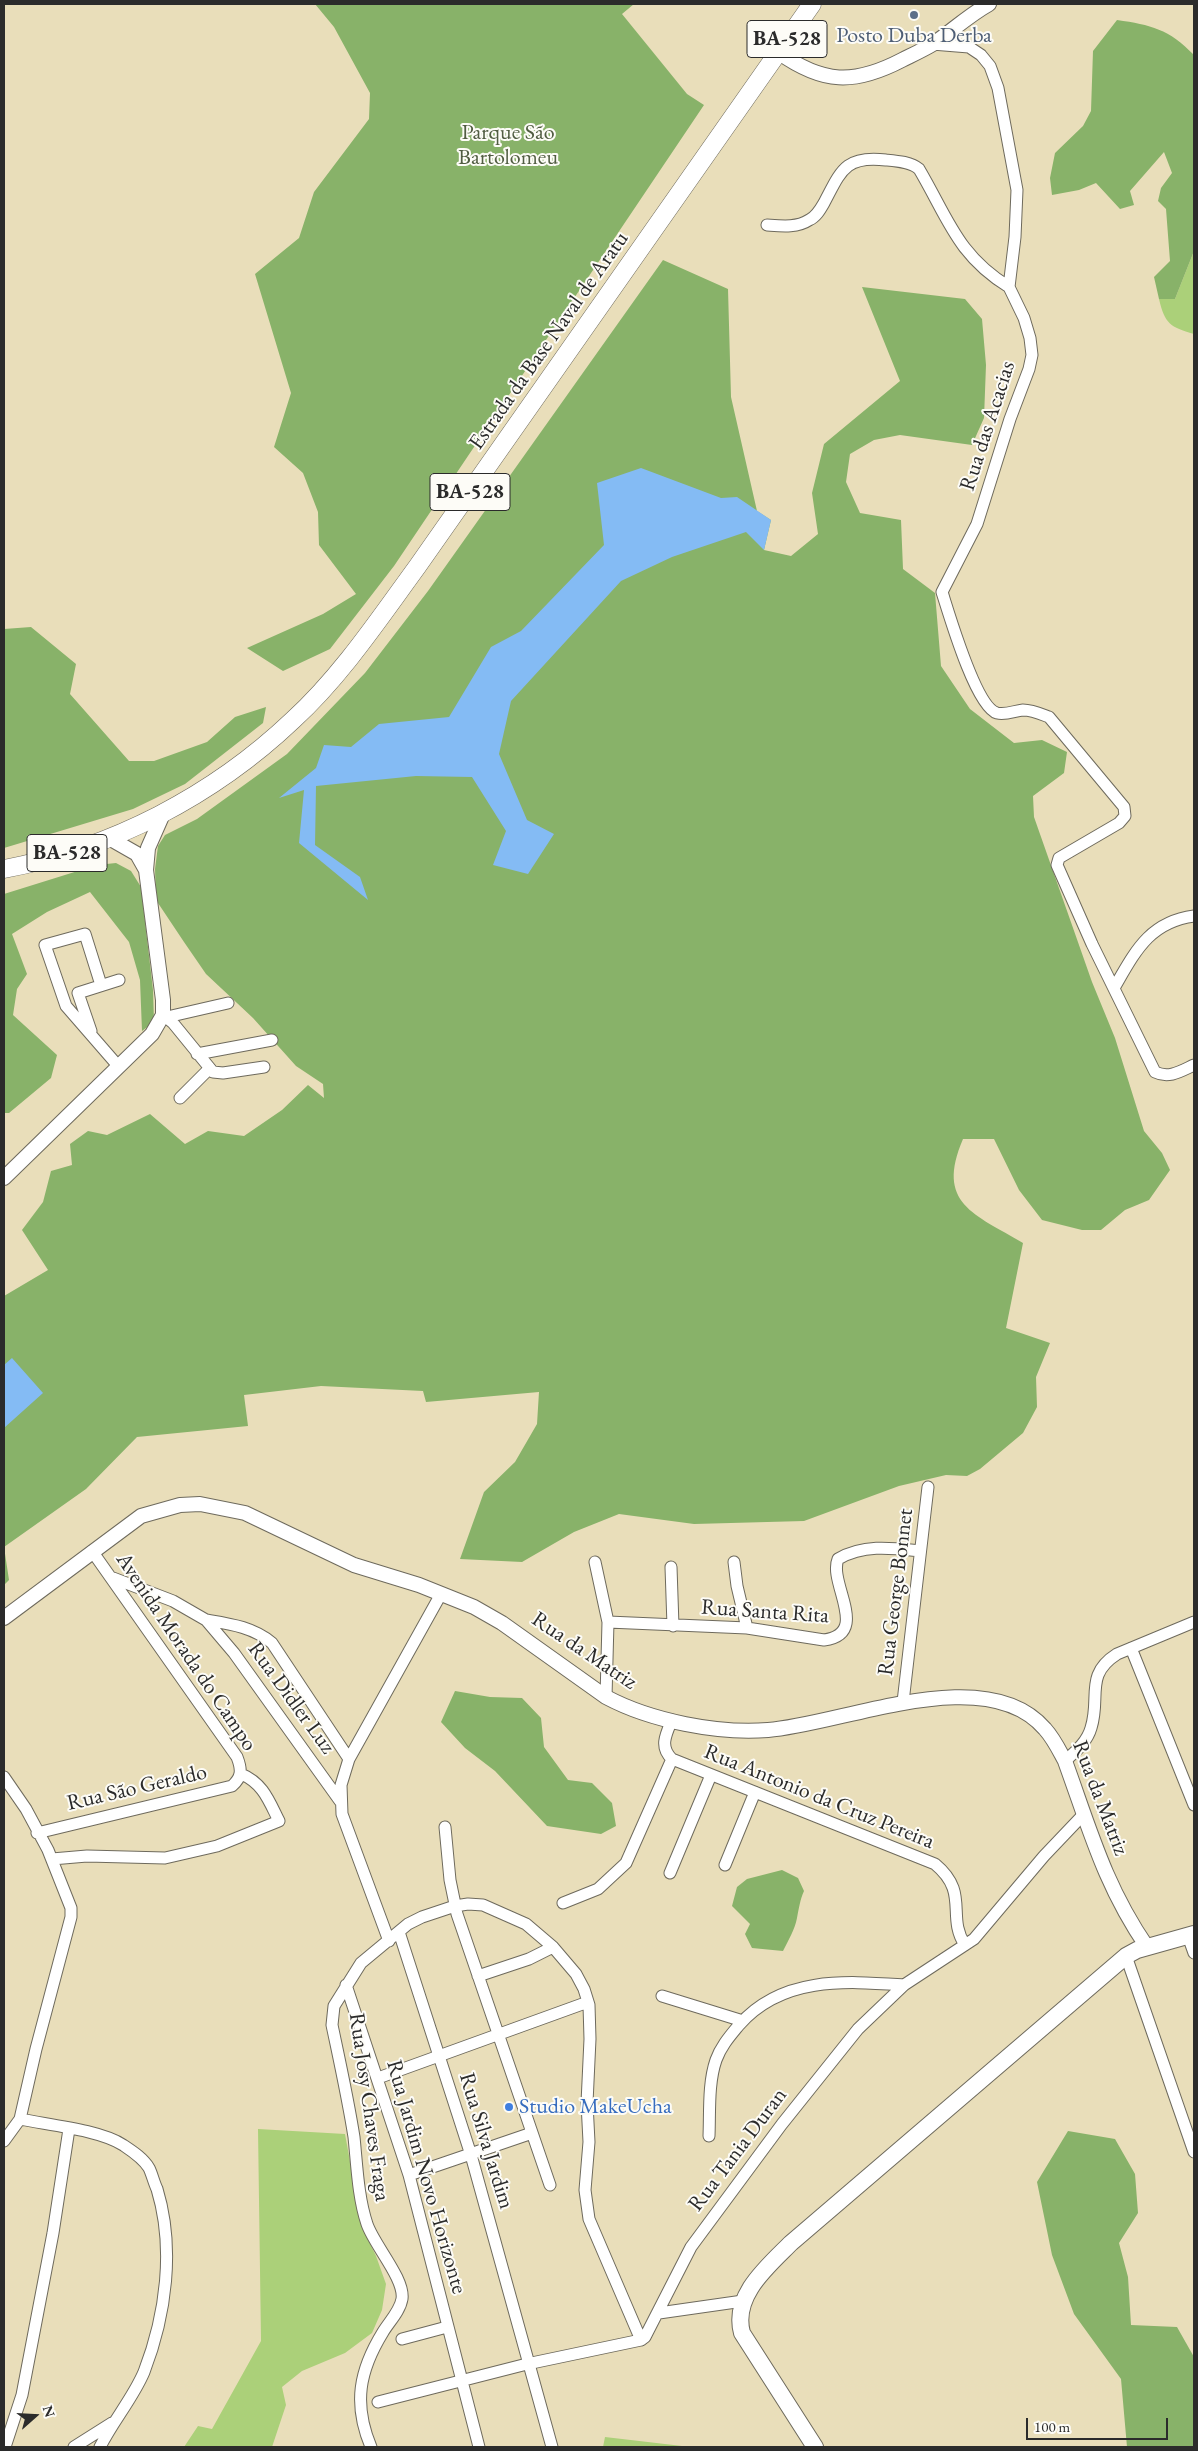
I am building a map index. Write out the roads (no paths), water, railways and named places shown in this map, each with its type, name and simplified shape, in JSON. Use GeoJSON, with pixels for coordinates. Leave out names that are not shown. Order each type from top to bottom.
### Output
{"type":"FeatureCollection","features":[{"type":"Feature","properties":{"kind":"main road","name":"Estrada da Base Naval de Aratu"},"geometry":{"type":"LineString","coordinates":[[4,869],[69,852],[109,838],[163,814],[215,782],[288,725],[353,653],[417,567],[812,4]]}},
{"type":"Feature","properties":{"kind":"main road"},"geometry":{"type":"LineString","coordinates":[[814,2447],[747,2342],[740,2324],[743,2301],[759,2276],[791,2243],[1126,1956],[1147,1947],[1191,1935]]}},
{"type":"Feature","properties":{"kind":"street"},"geometry":{"type":"LineString","coordinates":[[778,52],[794,63],[816,74],[830,77],[854,78],[888,68],[932,44],[989,4]]}},
{"type":"Feature","properties":{"kind":"street","name":"Rua das Acacias"},"geometry":{"type":"LineString","coordinates":[[932,44],[969,48],[981,55],[990,66],[998,88],[1017,190],[1015,237],[1009,287],[1030,338],[1032,355],[977,524],[942,592],[968,666],[984,702],[991,710],[997,713],[1032,711],[1049,717],[1124,808],[1125,816],[1119,823],[1056,860],[1092,944],[1114,988]]}},
{"type":"Feature","properties":{"kind":"street"},"geometry":{"type":"LineString","coordinates":[[767,226],[791,226],[810,220],[819,212],[841,172],[851,162],[876,159],[907,163],[919,170],[959,243],[986,271],[1009,287]]}},
{"type":"Feature","properties":{"kind":"street"},"geometry":{"type":"LineString","coordinates":[[163,814],[148,848],[146,870],[165,1016],[209,1070],[217,1073],[264,1066]]}},
{"type":"Feature","properties":{"kind":"street"},"geometry":{"type":"LineString","coordinates":[[109,838],[137,854],[146,870]]}},
{"type":"Feature","properties":{"kind":"street"},"geometry":{"type":"LineString","coordinates":[[1194,916],[1165,925],[1152,934],[1139,946],[1114,988],[1155,1072],[1162,1076],[1170,1075],[1194,1065]]}},
{"type":"Feature","properties":{"kind":"street"},"geometry":{"type":"LineString","coordinates":[[102,985],[85,934],[45,946],[66,1006],[119,1067]]}},
{"type":"Feature","properties":{"kind":"street"},"geometry":{"type":"LineString","coordinates":[[93,1038],[78,993],[119,980]]}},
{"type":"Feature","properties":{"kind":"street"},"geometry":{"type":"LineString","coordinates":[[4,1178],[152,1034],[165,1016],[228,1003]]}},
{"type":"Feature","properties":{"kind":"street"},"geometry":{"type":"LineString","coordinates":[[197,1054],[272,1040]]}},
{"type":"Feature","properties":{"kind":"street"},"geometry":{"type":"LineString","coordinates":[[180,1098],[209,1070]]}},
{"type":"Feature","properties":{"kind":"street","name":"Rua George Bonnet"},"geometry":{"type":"LineString","coordinates":[[903,1702],[928,1487]]}},
{"type":"Feature","properties":{"kind":"street","name":"Rua da Matriz"},"geometry":{"type":"LineString","coordinates":[[4,1618],[16,1611],[92,1551],[141,1516],[180,1505],[200,1504],[245,1513],[354,1565],[441,1594],[502,1622],[606,1697],[638,1712],[716,1728],[767,1730],[816,1724],[903,1702],[954,1697],[979,1698],[1016,1708],[1032,1717],[1045,1728],[1065,1761],[1083,1815],[1116,1898],[1147,1947]]}},
{"type":"Feature","properties":{"kind":"street","name":"Rua Santa Rita"},"geometry":{"type":"LineString","coordinates":[[608,1622],[747,1628],[784,1632],[824,1640],[838,1637],[847,1617],[847,1609],[836,1574],[838,1560],[866,1549],[890,1548],[920,1551]]}},
{"type":"Feature","properties":{"kind":"street","name":"Avenida Morada do Campo"},"geometry":{"type":"LineString","coordinates":[[52,1859],[87,1856],[166,1858],[217,1846],[279,1821],[260,1786],[254,1780],[241,1774],[237,1757],[113,1578],[92,1551]]}},
{"type":"Feature","properties":{"kind":"street"},"geometry":{"type":"LineString","coordinates":[[595,1562],[608,1622],[606,1697]]}},
{"type":"Feature","properties":{"kind":"street"},"geometry":{"type":"LineString","coordinates":[[734,1562],[737,1586],[747,1628]]}},
{"type":"Feature","properties":{"kind":"street"},"geometry":{"type":"LineString","coordinates":[[671,1567],[673,1626]]}},
{"type":"Feature","properties":{"kind":"street","name":"Rua Didler Luz"},"geometry":{"type":"LineString","coordinates":[[113,1578],[173,1601],[206,1620],[247,1628],[261,1634],[272,1643],[349,1759]]}},
{"type":"Feature","properties":{"kind":"street"},"geometry":{"type":"LineString","coordinates":[[389,1941],[342,1814],[340,1801],[341,1785],[349,1759],[441,1594]]}},
{"type":"Feature","properties":{"kind":"street","name":"Rua Didler Luz"},"geometry":{"type":"LineString","coordinates":[[206,1620],[234,1653],[340,1801]]}},
{"type":"Feature","properties":{"kind":"street"},"geometry":{"type":"LineString","coordinates":[[1065,1761],[1080,1747],[1092,1727],[1095,1679],[1100,1669],[1108,1660],[1131,1648],[1194,1622]]}},
{"type":"Feature","properties":{"kind":"street"},"geometry":{"type":"LineString","coordinates":[[1131,1648],[1194,1805]]}},
{"type":"Feature","properties":{"kind":"street","name":"Rua Antonio da Cruz Pereira"},"geometry":{"type":"LineString","coordinates":[[672,1720],[664,1744],[666,1752],[672,1759],[880,1840],[935,1864],[943,1871],[954,1888],[958,1909],[958,1930],[965,1946]]}},
{"type":"Feature","properties":{"kind":"street"},"geometry":{"type":"LineString","coordinates":[[563,1903],[598,1889],[626,1863],[672,1759]]}},
{"type":"Feature","properties":{"kind":"street","name":"Rua São Geraldo"},"geometry":{"type":"LineString","coordinates":[[37,1833],[232,1786],[238,1781],[241,1774]]}},
{"type":"Feature","properties":{"kind":"street"},"geometry":{"type":"LineString","coordinates":[[670,1872],[711,1775]]}},
{"type":"Feature","properties":{"kind":"street"},"geometry":{"type":"LineString","coordinates":[[4,1777],[26,1810],[52,1859],[68,1897],[71,1916],[38,2040],[20,2118],[4,2141]]}},
{"type":"Feature","properties":{"kind":"street"},"geometry":{"type":"LineString","coordinates":[[725,1864],[754,1792]]}},
{"type":"Feature","properties":{"kind":"street","name":"Rua Tania Duran"},"geometry":{"type":"LineString","coordinates":[[641,2340],[645,2337],[659,2313],[678,2269],[723,2202],[843,2047],[874,2012],[904,1985],[974,1939],[1044,1856],[1083,1815]]}},
{"type":"Feature","properties":{"kind":"street"},"geometry":{"type":"LineString","coordinates":[[445,1827],[450,1880],[455,1906],[550,2185]]}},
{"type":"Feature","properties":{"kind":"street","name":"Rua Josy Chaves Fraga"},"geometry":{"type":"LineString","coordinates":[[371,2447],[359,2404],[361,2385],[371,2354],[398,2308],[402,2292],[398,2280],[370,2232],[364,2210],[347,2092],[332,2025],[334,2006],[361,1963],[400,1932],[422,1918],[455,1906],[468,1904],[496,1909],[526,1924],[553,1947],[576,1974],[584,1989],[588,2002],[590,2039],[586,2204],[601,2250],[641,2340]]}},
{"type":"Feature","properties":{"kind":"street","name":"Rua Silva Jardim"},"geometry":{"type":"LineString","coordinates":[[400,1932],[438,2056],[472,2155],[527,2364],[552,2447]]}},
{"type":"Feature","properties":{"kind":"street"},"geometry":{"type":"LineString","coordinates":[[1191,1935],[1194,1953]]}},
{"type":"Feature","properties":{"kind":"street"},"geometry":{"type":"LineString","coordinates":[[478,1976],[529,1959],[553,1947]]}},
{"type":"Feature","properties":{"kind":"street"},"geometry":{"type":"LineString","coordinates":[[1126,1956],[1194,2152]]}},
{"type":"Feature","properties":{"kind":"street"},"geometry":{"type":"LineString","coordinates":[[709,2136],[715,2062],[723,2044],[743,2021],[765,2001],[784,1993],[820,1984],[859,1982],[904,1985]]}},
{"type":"Feature","properties":{"kind":"street","name":"Rua Jardim Novo Horizonte"},"geometry":{"type":"LineString","coordinates":[[346,1985],[409,2175],[447,2327],[463,2382],[477,2447]]}},
{"type":"Feature","properties":{"kind":"street"},"geometry":{"type":"LineString","coordinates":[[662,1996],[743,2021]]}},
{"type":"Feature","properties":{"kind":"street"},"geometry":{"type":"LineString","coordinates":[[378,2078],[588,2002]]}},
{"type":"Feature","properties":{"kind":"street"},"geometry":{"type":"LineString","coordinates":[[20,2118],[99,2136],[121,2144],[149,2168],[161,2204],[167,2251],[166,2279],[158,2324],[144,2371],[137,2386],[112,2423],[100,2447]]}},
{"type":"Feature","properties":{"kind":"street"},"geometry":{"type":"LineString","coordinates":[[6,2447],[22,2395],[53,2233],[69,2129]]}},
{"type":"Feature","properties":{"kind":"street"},"geometry":{"type":"LineString","coordinates":[[409,2175],[532,2133]]}},
{"type":"Feature","properties":{"kind":"street"},"geometry":{"type":"LineString","coordinates":[[659,2313],[743,2301]]}},
{"type":"Feature","properties":{"kind":"street"},"geometry":{"type":"LineString","coordinates":[[402,2339],[447,2327]]}},
{"type":"Feature","properties":{"kind":"street"},"geometry":{"type":"LineString","coordinates":[[378,2402],[463,2382],[527,2364],[641,2340]]}},
{"type":"Feature","properties":{"kind":"street"},"geometry":{"type":"LineString","coordinates":[[74,2447],[112,2423]]}},
{"type":"Feature","properties":{"kind":"water"},"geometry":{"type":"Polygon","coordinates":[[[641,468],[721,498],[737,497],[771,520],[764,550],[746,532],[672,557],[621,581],[511,701],[499,754],[527,820],[554,834],[528,874],[493,865],[506,831],[472,777],[416,776],[316,786],[315,845],[360,877],[368,900],[299,843],[304,790],[279,798],[316,768],[324,745],[351,747],[379,724],[449,717],[491,647],[521,631],[604,545],[597,483],[641,468]]]}},
{"type":"Feature","properties":{"kind":"water"},"geometry":{"type":"Polygon","coordinates":[[[12,1358],[43,1393],[4,1428],[4,1365],[12,1358]]]}},
{"type":"Feature","properties":{"kind":"place","name":"Posto Duba Derba"},"geometry":{"type":"Point","coordinates":[914,15]}},
{"type":"Feature","properties":{"kind":"place","name":"Studio MakeUcha"},"geometry":{"type":"Point","coordinates":[509,2107]}},
{"type":"Feature","properties":{"kind":"park label","name":"Parque São Bartolomeu"},"geometry":{"type":"Point","coordinates":[508,146]}}]}
